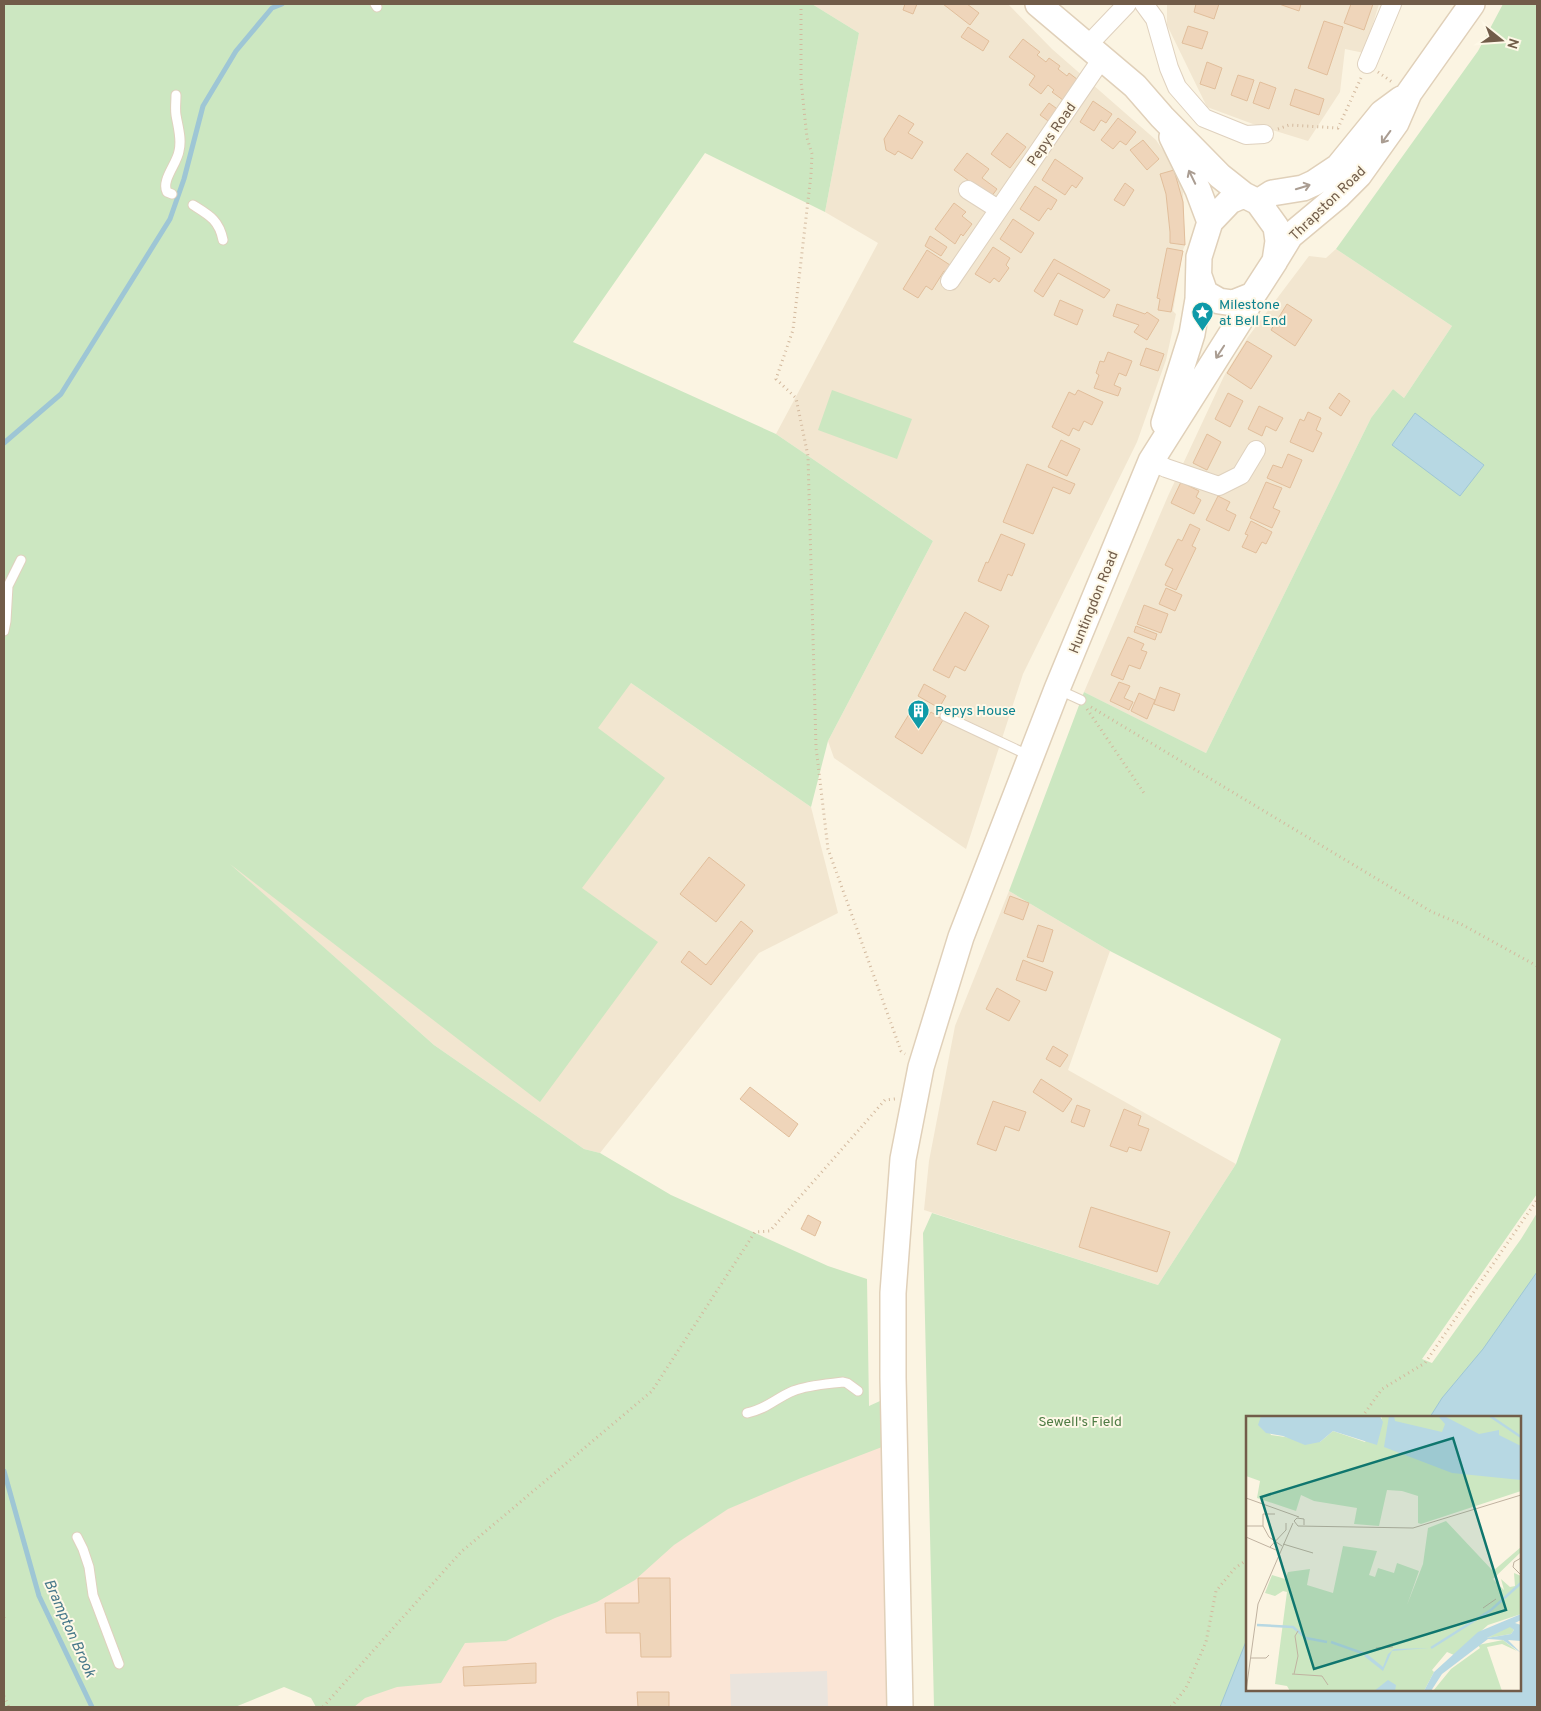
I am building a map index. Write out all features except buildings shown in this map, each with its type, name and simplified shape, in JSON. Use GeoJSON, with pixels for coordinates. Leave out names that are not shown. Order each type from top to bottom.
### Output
{"type":"FeatureCollection","features":[{"type":"Feature","properties":{"kind":"main road"},"geometry":{"type":"LineString","coordinates":[[1038,4],[1136,86],[1162,117],[1220,176],[1251,199]]}},
{"type":"Feature","properties":{"kind":"main road","name":"Thrapston Road"},"geometry":{"type":"LineString","coordinates":[[1153,458],[1242,317],[1253,295],[1290,236],[1338,196],[1359,175],[1396,123],[1408,94],[1472,4]]}},
{"type":"Feature","properties":{"kind":"main road","name":"Thrapston Road"},"geometry":{"type":"LineString","coordinates":[[1153,458],[1192,334],[1198,299],[1199,257],[1210,222],[1230,201],[1251,199],[1272,193],[1304,188],[1332,171],[1338,167],[1382,113],[1408,94]]}},
{"type":"Feature","properties":{"kind":"main road"},"geometry":{"type":"LineString","coordinates":[[1162,117],[1198,190],[1210,222]]}},
{"type":"Feature","properties":{"kind":"main road","name":"Thrapston Road"},"geometry":{"type":"LineString","coordinates":[[1251,199],[1276,226],[1278,241],[1275,261]]}},
{"type":"Feature","properties":{"kind":"main road"},"geometry":{"type":"LineString","coordinates":[[1199,276],[1206,293],[1219,301],[1234,303],[1253,295]]}},
{"type":"Feature","properties":{"kind":"main road","name":"Huntingdon Road"},"geometry":{"type":"LineString","coordinates":[[900,1707],[893,1293],[903,1159],[921,1067],[961,937],[1057,689],[1153,458]]}},
{"type":"Feature","properties":{"kind":"street","name":"Pepys Road"},"geometry":{"type":"LineString","coordinates":[[950,281],[998,209],[1095,52],[1127,4]]}},
{"type":"Feature","properties":{"kind":"street"},"geometry":{"type":"LineString","coordinates":[[1144,4],[1155,19],[1177,86],[1204,118],[1246,135],[1264,134]]}},
{"type":"Feature","properties":{"kind":"street"},"geometry":{"type":"LineString","coordinates":[[1367,64],[1392,4]]}},
{"type":"Feature","properties":{"kind":"street"},"geometry":{"type":"LineString","coordinates":[[968,190],[998,209]]}},
{"type":"Feature","properties":{"kind":"street"},"geometry":{"type":"LineString","coordinates":[[1153,458],[1166,468],[1219,486],[1241,476],[1256,450]]}},
{"type":"Feature","properties":{"kind":"lane"},"geometry":{"type":"LineString","coordinates":[[172,194],[167,192],[165,185],[180,151],[176,95]]}},
{"type":"Feature","properties":{"kind":"lane"},"geometry":{"type":"LineString","coordinates":[[193,205],[214,219],[222,230],[223,240]]}},
{"type":"Feature","properties":{"kind":"lane"},"geometry":{"type":"LineString","coordinates":[[4,631],[7,615],[8,586],[21,560]]}},
{"type":"Feature","properties":{"kind":"lane"},"geometry":{"type":"LineString","coordinates":[[1057,689],[1083,703]]}},
{"type":"Feature","properties":{"kind":"lane"},"geometry":{"type":"LineString","coordinates":[[945,716],[1032,753]]}},
{"type":"Feature","properties":{"kind":"lane"},"geometry":{"type":"LineString","coordinates":[[748,1413],[759,1411],[793,1391],[804,1388],[843,1382],[858,1391]]}},
{"type":"Feature","properties":{"kind":"lane"},"geometry":{"type":"LineString","coordinates":[[77,1536],[89,1567],[93,1595],[119,1664]]}},
{"type":"Feature","properties":{"kind":"path"},"geometry":{"type":"LineString","coordinates":[[801,4],[801,81],[807,138],[812,154],[811,175],[793,330],[776,379],[796,398],[808,456],[816,746],[828,850],[901,1051],[921,1067]]}},
{"type":"Feature","properties":{"kind":"path"},"geometry":{"type":"LineString","coordinates":[[1264,134],[1289,125],[1338,128],[1367,64],[1408,94]]}},
{"type":"Feature","properties":{"kind":"path"},"geometry":{"type":"LineString","coordinates":[[1083,703],[1144,793]]}},
{"type":"Feature","properties":{"kind":"path"},"geometry":{"type":"LineString","coordinates":[[1083,703],[1432,912],[1461,924],[1537,966]]}},
{"type":"Feature","properties":{"kind":"path"},"geometry":{"type":"LineString","coordinates":[[323,1707],[461,1552],[652,1391],[755,1232],[770,1231],[885,1100],[898,1099]]}},
{"type":"Feature","properties":{"kind":"path"},"geometry":{"type":"LineString","coordinates":[[1363,1416],[1382,1390],[1425,1363],[1537,1200]]}},
{"type":"Feature","properties":{"kind":"path"},"geometry":{"type":"LineString","coordinates":[[1170,1707],[1186,1688],[1206,1642],[1216,1591],[1235,1568],[1246,1561]]}},
{"type":"Feature","properties":{"kind":"path"},"geometry":{"type":"LineString","coordinates":[[4,1696],[9,1707]]}},
{"type":"Feature","properties":{"kind":"shaded area"},"geometry":{"type":"Polygon","coordinates":[[[812,4],[1008,4],[1052,49],[1156,140],[1174,167],[1183,192],[1185,245],[1173,311],[1176,314],[1166,360],[1137,442],[1023,674],[966,849],[834,758],[828,741],[933,541],[776,434],[878,243],[825,212],[859,33],[812,4]]]}},
{"type":"Feature","properties":{"kind":"shaded area"},"geometry":{"type":"Polygon","coordinates":[[[1167,4],[1379,4],[1364,53],[1345,49],[1340,92],[1308,141],[1207,107],[1167,25],[1167,4]]]}},
{"type":"Feature","properties":{"kind":"shaded area"},"geometry":{"type":"Polygon","coordinates":[[[1336,249],[1452,326],[1404,398],[1393,389],[1371,418],[1206,753],[1084,692],[1168,496],[1224,376],[1248,337],[1309,256],[1326,258],[1336,249]]]}},
{"type":"Feature","properties":{"kind":"shaded area"},"geometry":{"type":"Polygon","coordinates":[[[432,546],[811,807],[838,913],[759,953],[600,1153],[584,1149],[434,1045],[222,857],[432,546]]]}},
{"type":"Feature","properties":{"kind":"shaded area"},"geometry":{"type":"Polygon","coordinates":[[[1009,891],[1110,951],[1068,1070],[1236,1164],[1158,1285],[924,1210],[929,1161],[955,1026],[1009,891]]]}},
{"type":"Feature","properties":{"kind":"shaded area"},"geometry":{"type":"Polygon","coordinates":[[[894,1409],[899,1707],[331,1707],[528,1583],[894,1409]]]}},
{"type":"Feature","properties":{"kind":"shaded area"},"geometry":{"type":"Polygon","coordinates":[[[827,1671],[828,1707],[731,1707],[730,1674],[827,1671]]]}},
{"type":"Feature","properties":{"kind":"green space"},"geometry":{"type":"Polygon","coordinates":[[[4,4],[812,4],[859,33],[825,212],[705,153],[573,342],[776,434],[933,541],[828,741],[811,807],[631,683],[598,728],[665,778],[582,888],[658,942],[540,1102],[230,864],[434,1045],[584,1149],[600,1153],[671,1195],[828,1266],[867,1279],[869,1406],[880,1401],[882,1447],[728,1509],[674,1545],[635,1580],[597,1602],[555,1618],[506,1641],[465,1643],[441,1683],[397,1687],[365,1698],[354,1707],[316,1707],[311,1698],[284,1687],[235,1707],[4,1707],[4,4]]]}},
{"type":"Feature","properties":{"kind":"green space","name":"Sewell's Field"},"geometry":{"type":"Polygon","coordinates":[[[1503,4],[1537,4],[1537,1194],[1422,1359],[1432,1363],[1521,1239],[1537,1213],[1537,1707],[934,1707],[923,1233],[932,1213],[1158,1285],[1236,1164],[1281,1039],[1110,951],[1009,891],[1084,692],[1206,753],[1371,418],[1393,389],[1404,398],[1452,326],[1336,249],[1478,51],[1503,4]]]}},
{"type":"Feature","properties":{"kind":"green space"},"geometry":{"type":"Polygon","coordinates":[[[832,390],[912,419],[897,459],[818,430],[832,390]]]}},
{"type":"Feature","properties":{"kind":"water"},"geometry":{"type":"Polygon","coordinates":[[[1415,413],[1484,465],[1460,496],[1392,445],[1415,413]]]}},
{"type":"Feature","properties":{"kind":"water"},"geometry":{"type":"Polygon","coordinates":[[[1537,1272],[1537,1707],[1220,1707],[1246,1642],[1246,1691],[1521,1691],[1521,1416],[1431,1416],[1442,1398],[1483,1349],[1537,1272]]]}},
{"type":"Feature","properties":{"kind":"waterway"},"geometry":{"type":"LineString","coordinates":[[4,443],[61,394],[170,219],[184,179],[203,106],[236,51],[272,8],[282,4]]}},
{"type":"Feature","properties":{"kind":"waterway","name":"Brampton Brook"},"geometry":{"type":"LineString","coordinates":[[4,1471],[39,1596],[92,1707]]}},
{"type":"Feature","properties":{"kind":"place","name":"Milestone at Bell End"},"geometry":{"type":"Point","coordinates":[1203,331]}},
{"type":"Feature","properties":{"kind":"place","name":"Pepys House"},"geometry":{"type":"Point","coordinates":[919,729]}}]}
